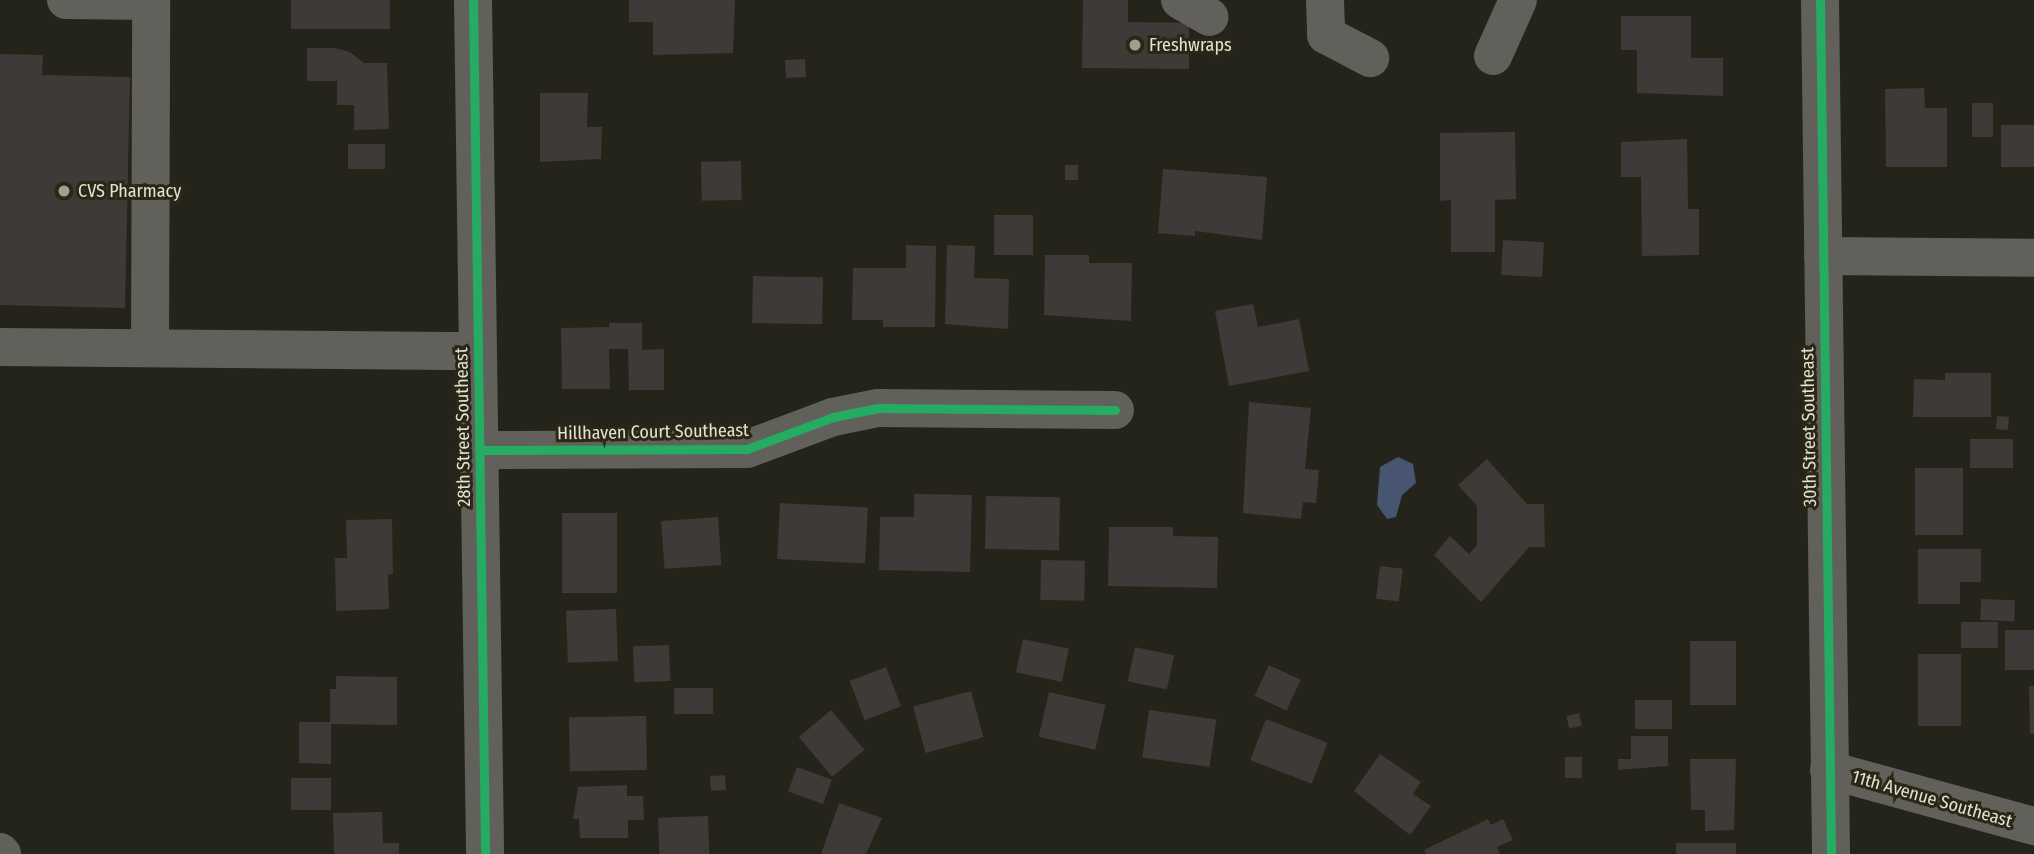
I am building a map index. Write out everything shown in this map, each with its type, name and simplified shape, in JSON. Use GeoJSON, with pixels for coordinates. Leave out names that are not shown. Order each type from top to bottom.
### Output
{"type":"FeatureCollection","features":[{"type":"Feature","properties":{"kind":"street"},"geometry":{"type":"LineString","coordinates":[[66,0],[151,0],[150,348]]}},
{"type":"Feature","properties":{"kind":"street","name":"28th Street Southeast"},"geometry":{"type":"LineString","coordinates":[[473,0],[485,854]]}},
{"type":"Feature","properties":{"kind":"street"},"geometry":{"type":"LineString","coordinates":[[1325,0],[1326,36],[1370,58]]}},
{"type":"Feature","properties":{"kind":"street"},"geometry":{"type":"LineString","coordinates":[[1493,56],[1518,0]]}},
{"type":"Feature","properties":{"kind":"street","name":"30th Street Southeast"},"geometry":{"type":"LineString","coordinates":[[1820,0],[1830,854]]}},
{"type":"Feature","properties":{"kind":"street"},"geometry":{"type":"LineString","coordinates":[[1823,256],[2034,258]]}},
{"type":"Feature","properties":{"kind":"street"},"geometry":{"type":"LineString","coordinates":[[0,346],[478,351]]}},
{"type":"Feature","properties":{"kind":"street","name":"Hillhaven Court Southeast"},"geometry":{"type":"LineString","coordinates":[[479,450],[747,449],[832,417],[878,408],[1115,410]]}},
{"type":"Feature","properties":{"kind":"street","name":"11th Avenue Southeast"},"geometry":{"type":"LineString","coordinates":[[1829,770],[2034,826]]}},
{"type":"Feature","properties":{"kind":"water"},"geometry":{"type":"Polygon","coordinates":[[[1398,457],[1413,464],[1416,483],[1402,495],[1396,517],[1387,519],[1377,505],[1380,467],[1398,457]]]}},
{"type":"Feature","properties":{"kind":"building"},"geometry":{"type":"Polygon","coordinates":[[[291,0],[390,0],[390,29],[291,29],[291,0]]]}},
{"type":"Feature","properties":{"kind":"building"},"geometry":{"type":"Polygon","coordinates":[[[629,0],[735,0],[733,53],[653,55],[653,22],[629,22],[629,0]]]}},
{"type":"Feature","properties":{"kind":"building","name":"Freshwraps"},"geometry":{"type":"Polygon","coordinates":[[[1083,0],[1128,0],[1128,22],[1189,23],[1189,69],[1082,68],[1083,0]]]}},
{"type":"Feature","properties":{"kind":"building"},"geometry":{"type":"Polygon","coordinates":[[[1621,16],[1691,16],[1691,58],[1723,58],[1723,96],[1637,93],[1637,50],[1621,50],[1621,16]]]}},
{"type":"Feature","properties":{"kind":"building"},"geometry":{"type":"Polygon","coordinates":[[[307,48],[335,48],[350,52],[364,63],[387,63],[389,129],[354,130],[354,105],[337,105],[337,81],[307,81],[307,48]]]}},
{"type":"Feature","properties":{"kind":"building","name":"CVS Pharmacy"},"geometry":{"type":"Polygon","coordinates":[[[0,54],[43,55],[42,75],[130,77],[125,308],[0,305],[0,54]]]}},
{"type":"Feature","properties":{"kind":"building"},"geometry":{"type":"Polygon","coordinates":[[[805,59],[806,77],[786,78],[785,60],[805,59]]]}},
{"type":"Feature","properties":{"kind":"building"},"geometry":{"type":"Polygon","coordinates":[[[1924,88],[1925,108],[1947,108],[1947,167],[1886,167],[1885,89],[1924,88]]]}},
{"type":"Feature","properties":{"kind":"building"},"geometry":{"type":"Polygon","coordinates":[[[540,93],[588,93],[587,127],[602,127],[601,159],[540,162],[540,93]]]}},
{"type":"Feature","properties":{"kind":"building"},"geometry":{"type":"Polygon","coordinates":[[[1972,103],[1993,103],[1993,137],[1972,137],[1972,103]]]}},
{"type":"Feature","properties":{"kind":"building"},"geometry":{"type":"Polygon","coordinates":[[[2001,125],[2034,125],[2034,167],[2001,167],[2001,125]]]}},
{"type":"Feature","properties":{"kind":"building"},"geometry":{"type":"Polygon","coordinates":[[[1515,132],[1516,199],[1495,200],[1495,252],[1451,252],[1451,200],[1440,201],[1440,133],[1515,132]]]}},
{"type":"Feature","properties":{"kind":"building"},"geometry":{"type":"Polygon","coordinates":[[[1687,139],[1688,209],[1699,209],[1699,255],[1642,256],[1641,177],[1621,177],[1621,142],[1687,139]]]}},
{"type":"Feature","properties":{"kind":"building"},"geometry":{"type":"Polygon","coordinates":[[[348,144],[385,144],[385,169],[348,169],[348,144]]]}},
{"type":"Feature","properties":{"kind":"building"},"geometry":{"type":"Polygon","coordinates":[[[741,161],[742,200],[702,201],[701,162],[741,161]]]}},
{"type":"Feature","properties":{"kind":"building"},"geometry":{"type":"Polygon","coordinates":[[[1065,165],[1078,165],[1078,180],[1065,180],[1065,165]]]}},
{"type":"Feature","properties":{"kind":"building"},"geometry":{"type":"Polygon","coordinates":[[[1163,169],[1267,177],[1262,240],[1195,231],[1195,236],[1158,233],[1163,169]]]}},
{"type":"Feature","properties":{"kind":"building"},"geometry":{"type":"Polygon","coordinates":[[[994,215],[1033,215],[1033,255],[994,255],[994,215]]]}},
{"type":"Feature","properties":{"kind":"building"},"geometry":{"type":"Polygon","coordinates":[[[1503,240],[1544,242],[1542,277],[1501,275],[1503,240]]]}},
{"type":"Feature","properties":{"kind":"building"},"geometry":{"type":"Polygon","coordinates":[[[906,245],[936,246],[935,327],[883,327],[883,320],[852,320],[853,268],[906,268],[906,245]]]}},
{"type":"Feature","properties":{"kind":"building"},"geometry":{"type":"Polygon","coordinates":[[[947,245],[975,246],[974,278],[1009,279],[1008,329],[945,324],[947,245]]]}},
{"type":"Feature","properties":{"kind":"building"},"geometry":{"type":"Polygon","coordinates":[[[1045,255],[1089,255],[1089,263],[1132,263],[1131,321],[1044,315],[1045,255]]]}},
{"type":"Feature","properties":{"kind":"building"},"geometry":{"type":"Polygon","coordinates":[[[753,276],[823,277],[822,324],[752,323],[753,276]]]}},
{"type":"Feature","properties":{"kind":"building"},"geometry":{"type":"Polygon","coordinates":[[[1253,304],[1258,327],[1299,319],[1309,371],[1229,386],[1215,311],[1253,304]]]}},
{"type":"Feature","properties":{"kind":"building"},"geometry":{"type":"Polygon","coordinates":[[[609,323],[642,323],[642,350],[664,349],[664,390],[629,390],[628,349],[609,349],[610,389],[562,389],[561,328],[609,327],[609,323]]]}},
{"type":"Feature","properties":{"kind":"building"},"geometry":{"type":"Polygon","coordinates":[[[1945,373],[1991,373],[1991,417],[1913,417],[1914,379],[1945,380],[1945,373]]]}},
{"type":"Feature","properties":{"kind":"building"},"geometry":{"type":"Polygon","coordinates":[[[1249,402],[1311,408],[1305,469],[1319,470],[1316,503],[1303,502],[1301,519],[1243,513],[1249,402]]]}},
{"type":"Feature","properties":{"kind":"building"},"geometry":{"type":"Polygon","coordinates":[[[1997,416],[2009,417],[2008,430],[1996,429],[1997,416]]]}},
{"type":"Feature","properties":{"kind":"building"},"geometry":{"type":"Polygon","coordinates":[[[1970,439],[2013,439],[2013,468],[1970,468],[1970,439]]]}},
{"type":"Feature","properties":{"kind":"building"},"geometry":{"type":"Polygon","coordinates":[[[1487,459],[1527,504],[1544,504],[1545,547],[1529,547],[1481,602],[1434,555],[1450,536],[1469,554],[1477,545],[1477,506],[1458,485],[1487,459]]]}},
{"type":"Feature","properties":{"kind":"building"},"geometry":{"type":"Polygon","coordinates":[[[1915,468],[1963,468],[1963,535],[1915,535],[1915,468]]]}},
{"type":"Feature","properties":{"kind":"building"},"geometry":{"type":"Polygon","coordinates":[[[914,494],[972,495],[970,572],[879,570],[880,517],[914,517],[914,494]]]}},
{"type":"Feature","properties":{"kind":"building"},"geometry":{"type":"Polygon","coordinates":[[[986,496],[1060,497],[1059,550],[985,549],[986,496]]]}},
{"type":"Feature","properties":{"kind":"building"},"geometry":{"type":"Polygon","coordinates":[[[780,503],[868,508],[865,564],[777,559],[780,503]]]}},
{"type":"Feature","properties":{"kind":"building"},"geometry":{"type":"Polygon","coordinates":[[[562,513],[617,513],[617,593],[562,593],[562,513]]]}},
{"type":"Feature","properties":{"kind":"building"},"geometry":{"type":"Polygon","coordinates":[[[718,517],[721,565],[664,569],[661,521],[718,517]]]}},
{"type":"Feature","properties":{"kind":"building"},"geometry":{"type":"Polygon","coordinates":[[[392,519],[393,574],[388,575],[389,609],[336,611],[335,558],[347,558],[346,520],[392,519]]]}},
{"type":"Feature","properties":{"kind":"building"},"geometry":{"type":"Polygon","coordinates":[[[1109,527],[1173,527],[1173,536],[1218,537],[1217,588],[1108,586],[1109,527]]]}},
{"type":"Feature","properties":{"kind":"building"},"geometry":{"type":"Polygon","coordinates":[[[1918,549],[1981,549],[1981,582],[1960,582],[1960,604],[1918,604],[1918,549]]]}},
{"type":"Feature","properties":{"kind":"building"},"geometry":{"type":"Polygon","coordinates":[[[1041,560],[1085,561],[1084,601],[1040,600],[1041,560]]]}},
{"type":"Feature","properties":{"kind":"building"},"geometry":{"type":"Polygon","coordinates":[[[1380,566],[1403,569],[1399,602],[1376,599],[1380,566]]]}},
{"type":"Feature","properties":{"kind":"building"},"geometry":{"type":"Polygon","coordinates":[[[1981,599],[2015,600],[2014,621],[1980,620],[1981,599]]]}},
{"type":"Feature","properties":{"kind":"building"},"geometry":{"type":"Polygon","coordinates":[[[616,609],[618,661],[568,663],[566,611],[616,609]]]}},
{"type":"Feature","properties":{"kind":"building"},"geometry":{"type":"Polygon","coordinates":[[[1961,622],[1998,622],[1998,648],[1961,648],[1961,622]]]}},
{"type":"Feature","properties":{"kind":"building"},"geometry":{"type":"Polygon","coordinates":[[[2005,630],[2034,630],[2034,670],[2005,670],[2005,630]]]}},
{"type":"Feature","properties":{"kind":"building"},"geometry":{"type":"Polygon","coordinates":[[[1023,639],[1069,649],[1062,682],[1016,672],[1023,639]]]}},
{"type":"Feature","properties":{"kind":"building"},"geometry":{"type":"Polygon","coordinates":[[[1690,641],[1736,641],[1736,705],[1690,705],[1690,641]]]}},
{"type":"Feature","properties":{"kind":"building"},"geometry":{"type":"Polygon","coordinates":[[[669,645],[670,681],[634,682],[633,646],[669,645]]]}},
{"type":"Feature","properties":{"kind":"building"},"geometry":{"type":"Polygon","coordinates":[[[1135,647],[1174,655],[1167,690],[1128,681],[1135,647]]]}},
{"type":"Feature","properties":{"kind":"building"},"geometry":{"type":"Polygon","coordinates":[[[1918,654],[1961,654],[1961,726],[1918,726],[1918,654]]]}},
{"type":"Feature","properties":{"kind":"building"},"geometry":{"type":"Polygon","coordinates":[[[1269,665],[1301,680],[1286,711],[1255,696],[1269,665]]]}},
{"type":"Feature","properties":{"kind":"building"},"geometry":{"type":"Polygon","coordinates":[[[886,667],[901,706],[865,720],[850,681],[886,667]]]}},
{"type":"Feature","properties":{"kind":"building"},"geometry":{"type":"Polygon","coordinates":[[[336,676],[397,677],[397,725],[331,724],[331,764],[299,763],[299,722],[330,722],[330,689],[336,689],[336,676]]]}},
{"type":"Feature","properties":{"kind":"building"},"geometry":{"type":"Polygon","coordinates":[[[2029,686],[2034,686],[2034,734],[2030,734],[2029,686]]]}},
{"type":"Feature","properties":{"kind":"building"},"geometry":{"type":"Polygon","coordinates":[[[674,688],[713,688],[713,714],[674,714],[674,688]]]}},
{"type":"Feature","properties":{"kind":"building"},"geometry":{"type":"Polygon","coordinates":[[[971,691],[983,737],[925,753],[913,707],[971,691]]]}},
{"type":"Feature","properties":{"kind":"building"},"geometry":{"type":"Polygon","coordinates":[[[1049,692],[1106,705],[1095,750],[1039,737],[1049,692]]]}},
{"type":"Feature","properties":{"kind":"building"},"geometry":{"type":"Polygon","coordinates":[[[1635,700],[1672,700],[1672,729],[1635,729],[1635,700]]]}},
{"type":"Feature","properties":{"kind":"building"},"geometry":{"type":"Polygon","coordinates":[[[831,710],[864,750],[832,777],[799,737],[831,710]]]}},
{"type":"Feature","properties":{"kind":"building"},"geometry":{"type":"Polygon","coordinates":[[[1149,710],[1216,719],[1210,767],[1142,758],[1149,710]]]}},
{"type":"Feature","properties":{"kind":"building"},"geometry":{"type":"Polygon","coordinates":[[[1579,713],[1582,726],[1569,729],[1566,716],[1579,713]]]}},
{"type":"Feature","properties":{"kind":"building"},"geometry":{"type":"Polygon","coordinates":[[[646,716],[647,770],[570,771],[569,717],[646,716]]]}},
{"type":"Feature","properties":{"kind":"building"},"geometry":{"type":"Polygon","coordinates":[[[1266,719],[1328,743],[1312,784],[1250,760],[1266,719]]]}},
{"type":"Feature","properties":{"kind":"building"},"geometry":{"type":"Polygon","coordinates":[[[1631,736],[1668,736],[1668,766],[1618,770],[1618,759],[1631,759],[1631,736]]]}},
{"type":"Feature","properties":{"kind":"building"},"geometry":{"type":"Polygon","coordinates":[[[1380,754],[1421,782],[1413,794],[1431,806],[1410,835],[1354,791],[1380,754]]]}},
{"type":"Feature","properties":{"kind":"building"},"geometry":{"type":"Polygon","coordinates":[[[1565,757],[1582,757],[1582,778],[1565,778],[1565,757]]]}},
{"type":"Feature","properties":{"kind":"building"},"geometry":{"type":"Polygon","coordinates":[[[1690,759],[1736,759],[1734,830],[1705,831],[1705,810],[1691,810],[1690,759]]]}},
{"type":"Feature","properties":{"kind":"building"},"geometry":{"type":"Polygon","coordinates":[[[797,767],[832,780],[823,804],[788,791],[797,767]]]}},
{"type":"Feature","properties":{"kind":"building"},"geometry":{"type":"Polygon","coordinates":[[[725,775],[726,790],[711,791],[710,776],[725,775]]]}},
{"type":"Feature","properties":{"kind":"building"},"geometry":{"type":"Polygon","coordinates":[[[291,778],[331,778],[331,810],[291,810],[291,778]]]}},
{"type":"Feature","properties":{"kind":"building"},"geometry":{"type":"Polygon","coordinates":[[[627,785],[627,796],[643,796],[644,820],[628,820],[628,838],[580,838],[579,819],[573,819],[578,787],[627,785]]]}},
{"type":"Feature","properties":{"kind":"building"},"geometry":{"type":"Polygon","coordinates":[[[839,803],[882,818],[866,854],[821,854],[839,803]]]}},
{"type":"Feature","properties":{"kind":"building"},"geometry":{"type":"Polygon","coordinates":[[[382,812],[383,843],[399,843],[399,854],[334,854],[333,813],[382,812]]]}},
{"type":"Feature","properties":{"kind":"building"},"geometry":{"type":"Polygon","coordinates":[[[708,816],[709,854],[659,854],[658,818],[708,816]]]}},
{"type":"Feature","properties":{"kind":"building"},"geometry":{"type":"Polygon","coordinates":[[[1488,819],[1491,825],[1503,819],[1513,840],[1497,847],[1500,854],[1426,854],[1424,850],[1488,819]]]}},
{"type":"Feature","properties":{"kind":"building"},"geometry":{"type":"Polygon","coordinates":[[[1676,843],[1736,843],[1736,854],[1676,854],[1676,843]]]}},
{"type":"Feature","properties":{"kind":"cycle path"},"geometry":{"type":"LineString","coordinates":[[473,0],[485,854]]}},
{"type":"Feature","properties":{"kind":"cycle path"},"geometry":{"type":"LineString","coordinates":[[1820,0],[1831,854]]}},
{"type":"Feature","properties":{"kind":"cycle path"},"geometry":{"type":"LineString","coordinates":[[479,450],[747,449],[833,417],[878,408],[1115,410]]}},
{"type":"Feature","properties":{"kind":"place","name":"Freshwraps"},"geometry":{"type":"Point","coordinates":[1135,45]}},
{"type":"Feature","properties":{"kind":"place","name":"CVS Pharmacy"},"geometry":{"type":"Point","coordinates":[64,191]}}]}
